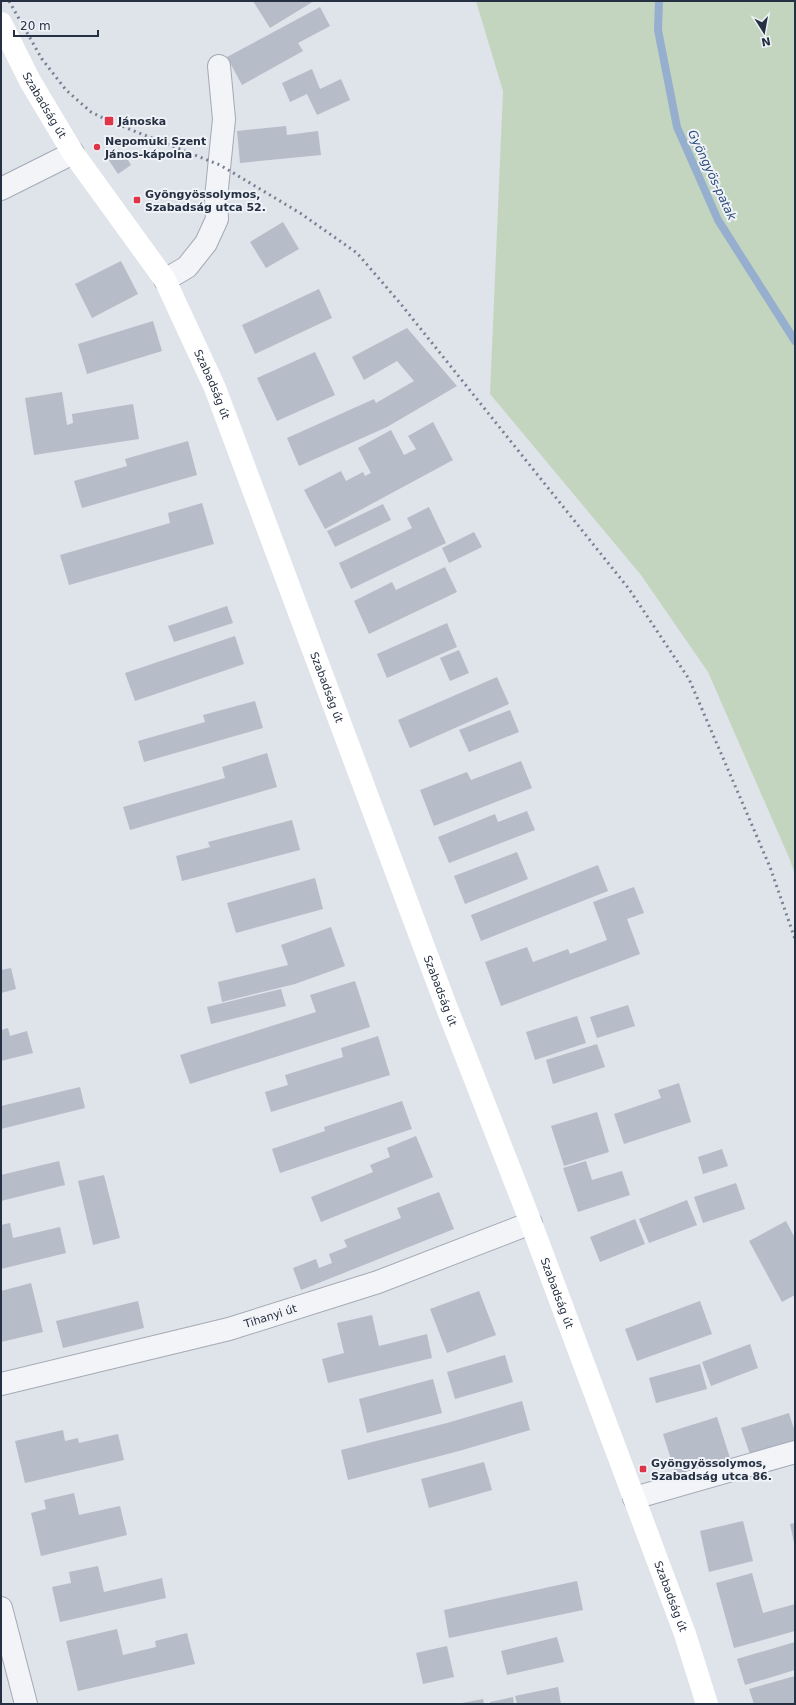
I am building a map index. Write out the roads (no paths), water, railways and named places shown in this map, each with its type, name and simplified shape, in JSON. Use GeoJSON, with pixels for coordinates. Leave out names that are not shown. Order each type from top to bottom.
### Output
{"type":"FeatureCollection","features":[{"type":"Feature","properties":{"kind":"street","name":"Szabadság út"},"geometry":{"type":"LineString","coordinates":[[1,23],[30,81],[74,153],[165,280],[215,388],[445,1003],[531,1223],[685,1634],[707,1704]]}},
{"type":"Feature","properties":{"kind":"street"},"geometry":{"type":"LineString","coordinates":[[165,280],[187,267],[206,243],[217,219],[216,198],[224,119],[219,66]]}},
{"type":"Feature","properties":{"kind":"street"},"geometry":{"type":"LineString","coordinates":[[1,189],[74,153]]}},
{"type":"Feature","properties":{"kind":"street","name":"Tihanyi út"},"geometry":{"type":"LineString","coordinates":[[1,1384],[229,1329],[378,1282],[531,1223]]}},
{"type":"Feature","properties":{"kind":"street"},"geometry":{"type":"LineString","coordinates":[[634,1498],[795,1452]]}},
{"type":"Feature","properties":{"kind":"street"},"geometry":{"type":"LineString","coordinates":[[1,1608],[26,1704]]}},
{"type":"Feature","properties":{"kind":"waterway","name":"Gyöngyös-patak"},"geometry":{"type":"LineString","coordinates":[[659,1],[658,30],[677,127],[718,220],[795,341]]}},
{"type":"Feature","properties":{"kind":"railway"},"geometry":{"type":"LineString","coordinates":[[9,1],[42,59],[66,90],[91,112],[109,121],[220,165],[300,213],[357,253],[400,303],[629,589],[689,679],[770,867],[795,939]]}},
{"type":"Feature","properties":{"kind":"place","name":"Jánoska"},"geometry":{"type":"Point","coordinates":[109,121]}},
{"type":"Feature","properties":{"kind":"place","name":"Nepomuki Szent János-kápolna"},"geometry":{"type":"Point","coordinates":[97,147]}},
{"type":"Feature","properties":{"kind":"place","name":"Gyöngyössolymos, Szabadság utca 52."},"geometry":{"type":"Point","coordinates":[137,200]}},
{"type":"Feature","properties":{"kind":"place","name":"Gyöngyössolymos, Szabadság utca 86."},"geometry":{"type":"Point","coordinates":[643,1469]}}]}
